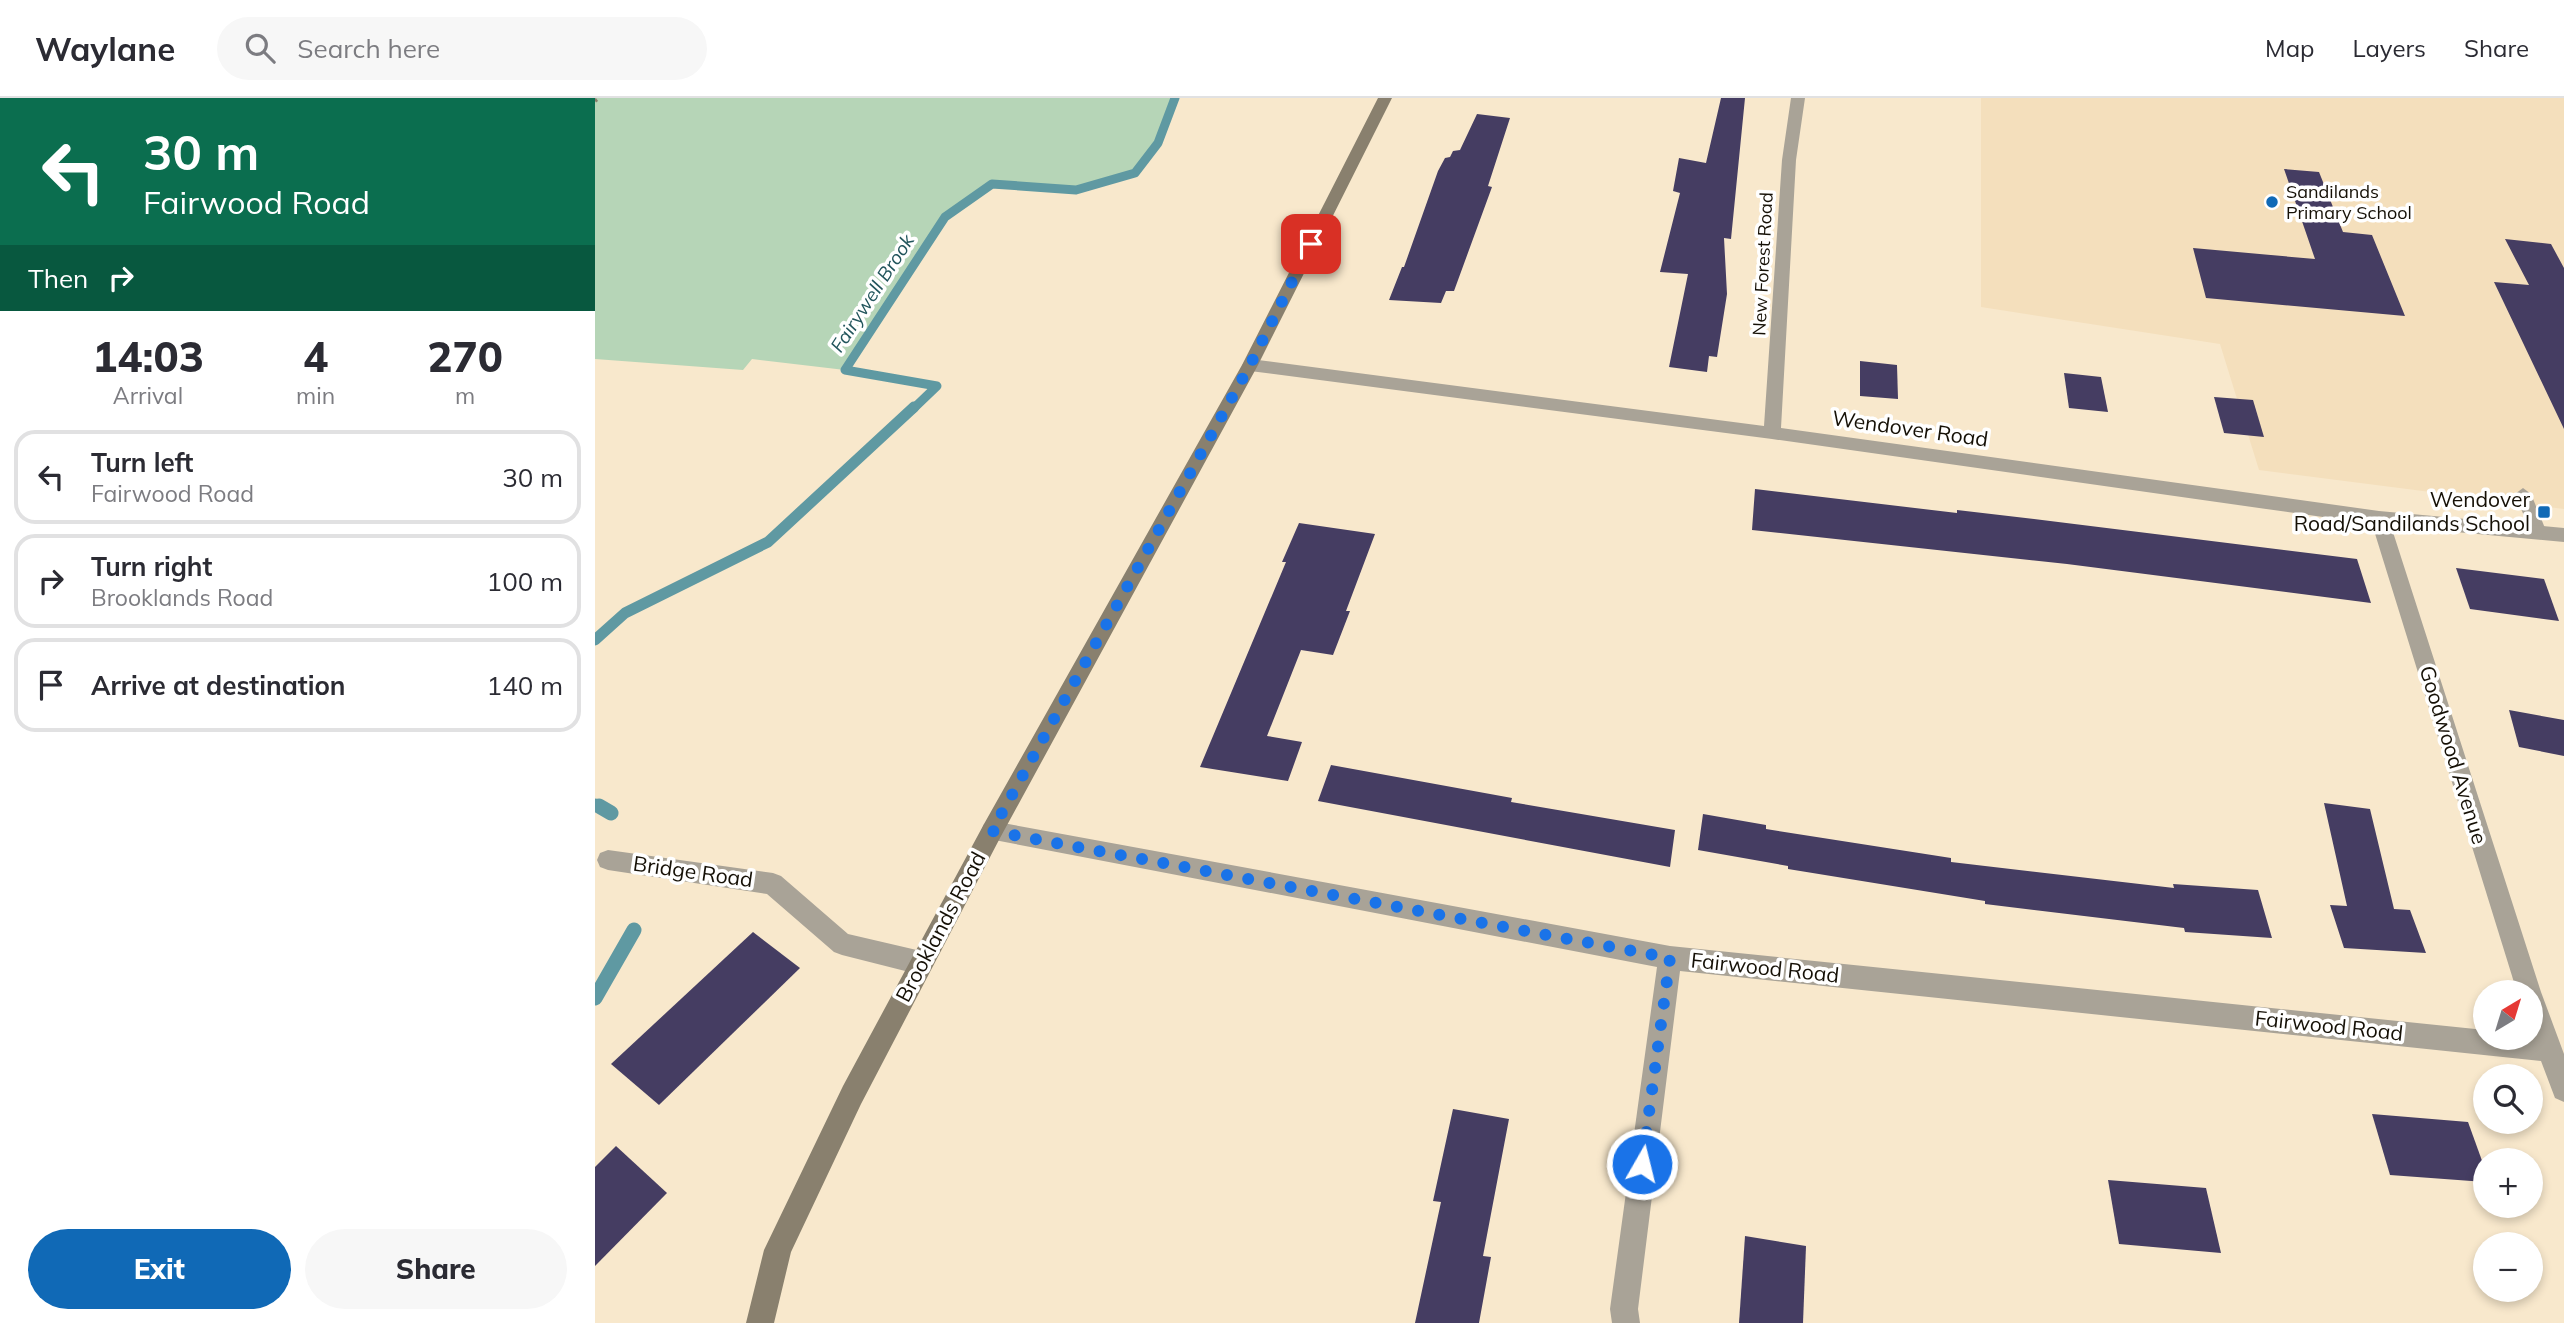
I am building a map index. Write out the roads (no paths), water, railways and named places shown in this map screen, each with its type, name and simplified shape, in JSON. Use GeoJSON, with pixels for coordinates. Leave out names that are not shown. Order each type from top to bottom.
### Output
{"type":"FeatureCollection","features":[{"type":"Feature","properties":{"kind":"street","name":"Brooklands Road"},"geometry":{"type":"LineString","coordinates":[[761,1323],[778,1250],[852,1095],[992,831],[1250,365],[1385,98]]}},
{"type":"Feature","properties":{"kind":"street","name":"New Forest Road"},"geometry":{"type":"LineString","coordinates":[[1772,433],[1789,160],[1798,98]]}},
{"type":"Feature","properties":{"kind":"street","name":"Wendover Road"},"geometry":{"type":"LineString","coordinates":[[1250,365],[1772,433],[2379,518],[2564,535]]}},
{"type":"Feature","properties":{"kind":"street","name":"Goodwood Avenue"},"geometry":{"type":"LineString","coordinates":[[2379,518],[2525,980]]}},
{"type":"Feature","properties":{"kind":"street","name":"Fairwood Road"},"geometry":{"type":"LineString","coordinates":[[992,831],[1670,958],[2547,1049]]}},
{"type":"Feature","properties":{"kind":"street","name":"Bridge Road"},"geometry":{"type":"LineString","coordinates":[[608,860],[773,884],[842,944],[921,963]]}},
{"type":"Feature","properties":{"kind":"street"},"geometry":{"type":"LineString","coordinates":[[1626,1323],[1624,1309],[1670,958]]}},
{"type":"Feature","properties":{"kind":"street"},"geometry":{"type":"LineString","coordinates":[[2543,1036],[2564,1089]]}},
{"type":"Feature","properties":{"kind":"lane"},"geometry":{"type":"LineString","coordinates":[[2523,494],[2539,533]]}},
{"type":"Feature","properties":{"kind":"waterway","name":"Fairywell Brook"},"geometry":{"type":"LineString","coordinates":[[913,409],[937,386],[845,370],[945,217],[992,184],[1076,190],[1135,173],[1158,143],[1175,98]]}},
{"type":"Feature","properties":{"kind":"waterway","name":"Fairywell Brook"},"geometry":{"type":"LineString","coordinates":[[595,640],[625,613],[768,542],[914,407]]}},
{"type":"Feature","properties":{"kind":"waterway","name":"Fairywell Brook"},"geometry":{"type":"LineString","coordinates":[[595,804],[599,806]]}},
{"type":"Feature","properties":{"kind":"waterway","name":"Fairywell Brook"},"geometry":{"type":"LineString","coordinates":[[599,806],[603,808]]}},
{"type":"Feature","properties":{"kind":"waterway","name":"Fairywell Brook"},"geometry":{"type":"LineString","coordinates":[[599,806],[611,813]]}},
{"type":"Feature","properties":{"kind":"waterway","name":"Fairywell Brook"},"geometry":{"type":"LineString","coordinates":[[595,998],[634,930]]}},
{"type":"Feature","properties":{"kind":"place","name":"Sandilands Primary School"},"geometry":{"type":"Point","coordinates":[2272,202]}},
{"type":"Feature","properties":{"kind":"place","name":"Wendover Road/Sandilands School"},"geometry":{"type":"Point","coordinates":[2544,512]}}]}
